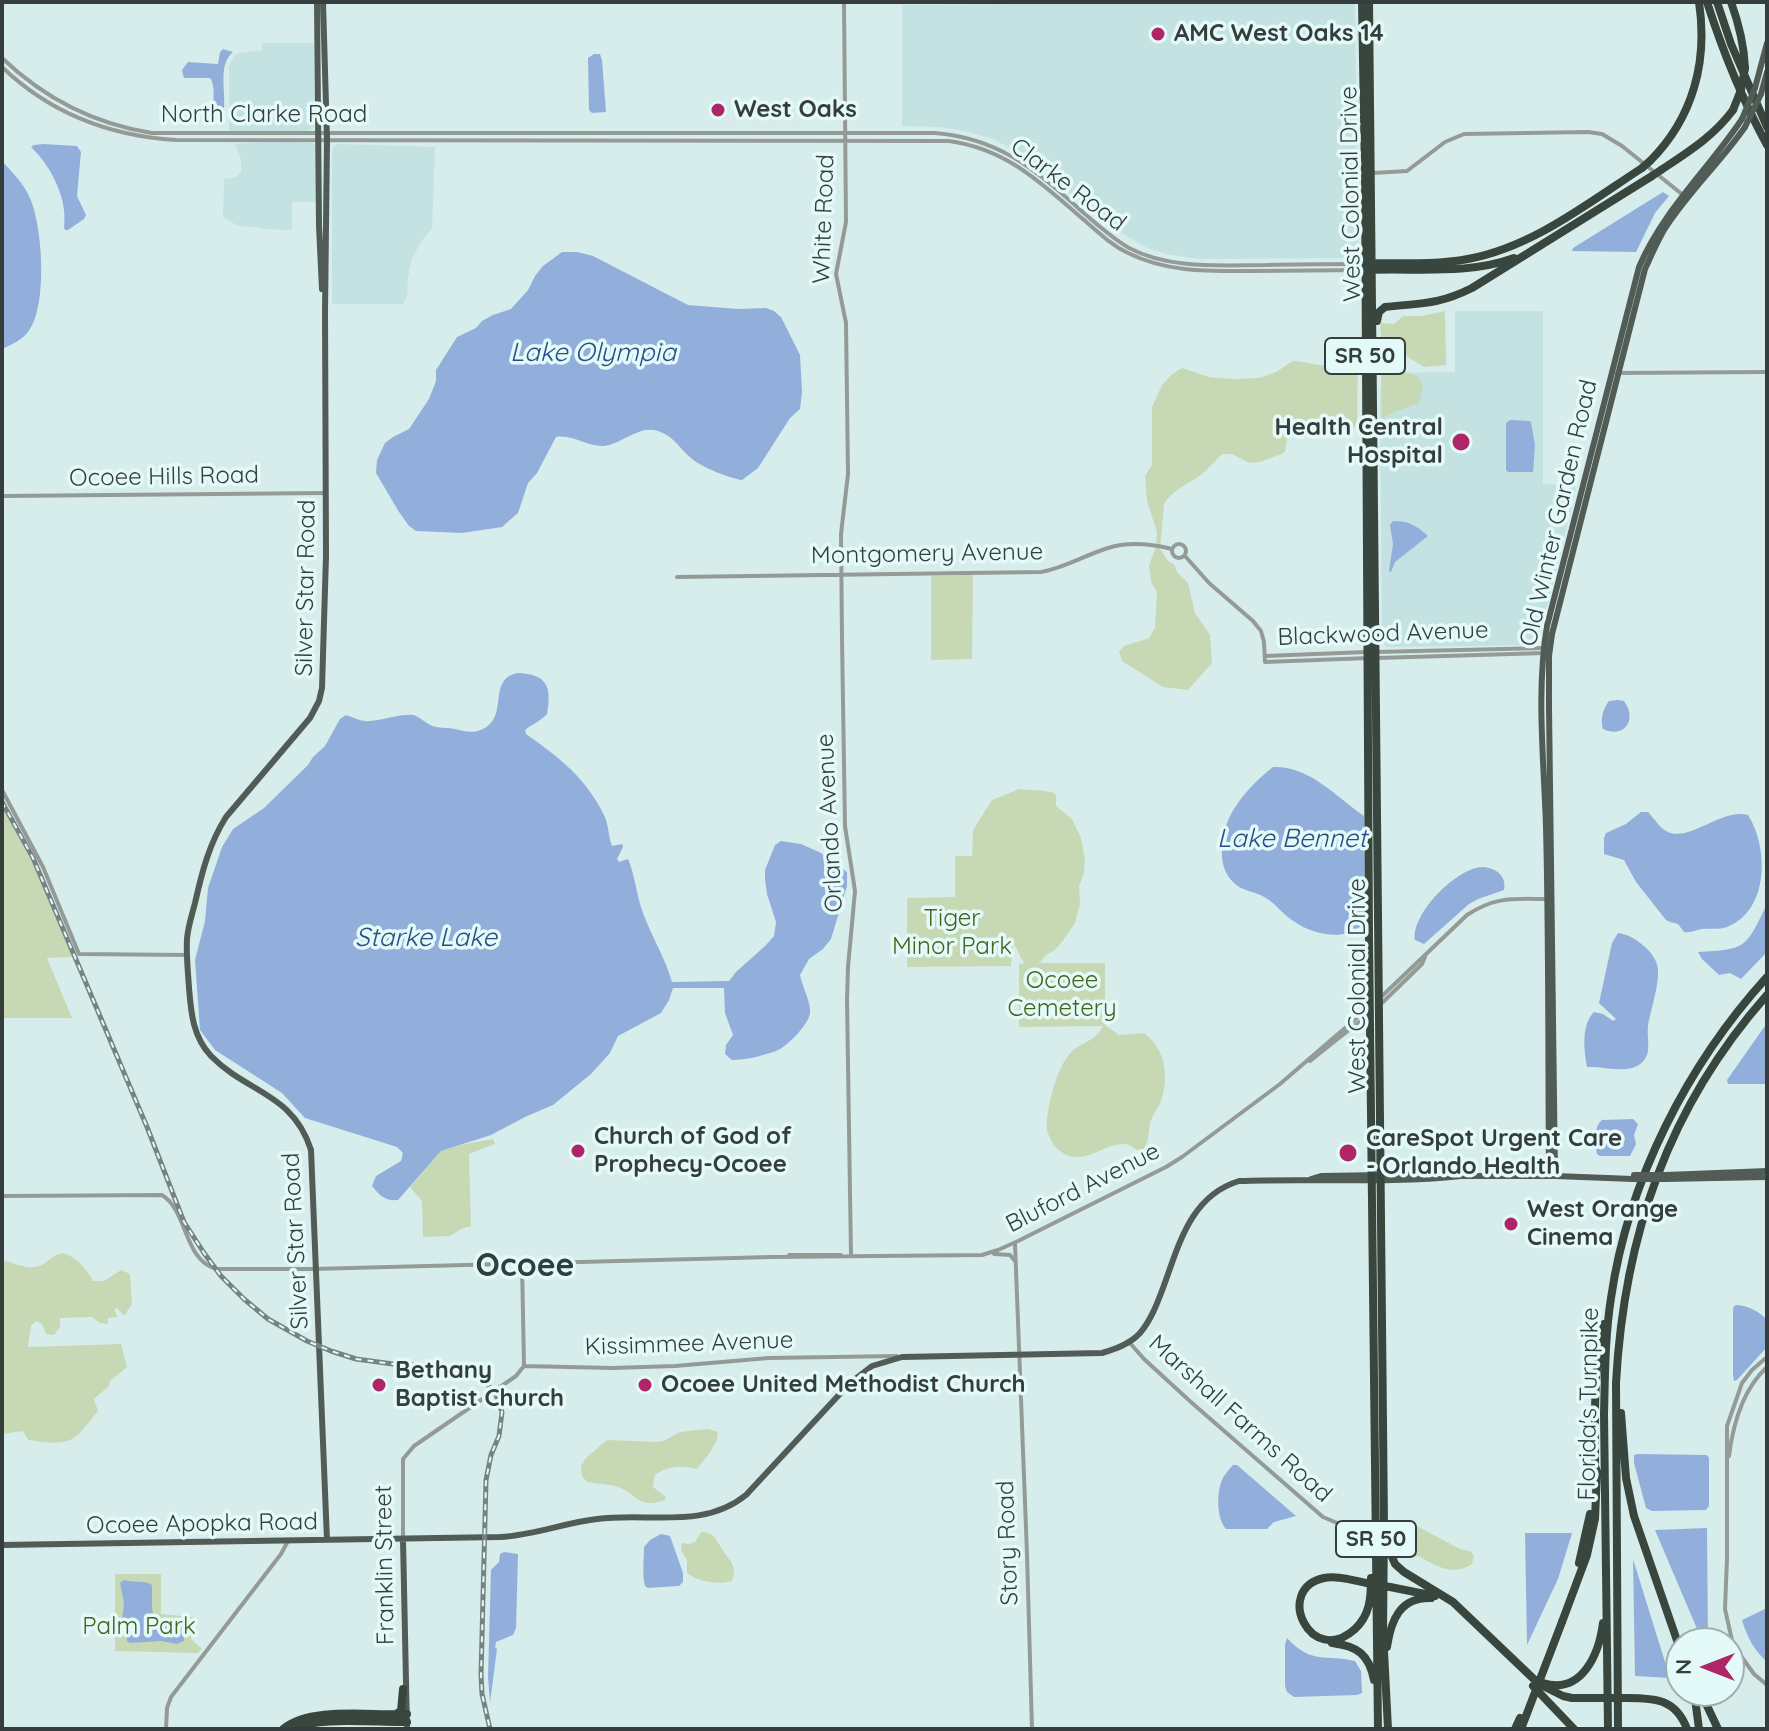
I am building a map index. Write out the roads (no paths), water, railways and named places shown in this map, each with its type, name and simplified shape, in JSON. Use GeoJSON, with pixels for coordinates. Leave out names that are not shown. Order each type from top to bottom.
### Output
{"type":"FeatureCollection","features":[{"type":"Feature","properties":{"kind":"highway","name":"West Colonial Drive"},"geometry":{"type":"LineString","coordinates":[[1362,2],[1365,162],[1372,186],[1369,267],[1373,345],[1368,800],[1373,841],[1376,1177],[1372,1240],[1378,1348],[1380,1525],[1388,1724]]}},
{"type":"Feature","properties":{"kind":"highway","name":"West Colonial Drive"},"geometry":{"type":"LineString","coordinates":[[1369,2],[1371,655],[1377,811],[1373,841]]}},
{"type":"Feature","properties":{"kind":"highway"},"geometry":{"type":"LineString","coordinates":[[1369,267],[1468,259],[1504,249],[1561,221],[1646,165],[1669,141],[1696,87],[1703,33],[1699,2]]}},
{"type":"Feature","properties":{"kind":"highway"},"geometry":{"type":"LineString","coordinates":[[1707,2],[1736,84],[1767,145]]}},
{"type":"Feature","properties":{"kind":"highway"},"geometry":{"type":"LineString","coordinates":[[1717,2],[1731,44],[1767,127]]}},
{"type":"Feature","properties":{"kind":"highway"},"geometry":{"type":"LineString","coordinates":[[1373,345],[1377,316],[1383,308],[1424,305],[1458,295],[1481,283],[1652,176],[1708,138],[1723,124],[1741,90],[1745,68],[1740,27],[1731,2]]}},
{"type":"Feature","properties":{"kind":"highway"},"geometry":{"type":"LineString","coordinates":[[1369,267],[1476,268],[1500,263],[1533,250]]}},
{"type":"Feature","properties":{"kind":"highway"},"geometry":{"type":"LineString","coordinates":[[1368,800],[1377,811]]}},
{"type":"Feature","properties":{"kind":"highway","name":"West Colonial Drive"},"geometry":{"type":"LineString","coordinates":[[1373,875],[1378,977],[1370,1028],[1381,1263],[1378,1348]]}},
{"type":"Feature","properties":{"kind":"highway","name":"Florida's Turnpike"},"geometry":{"type":"LineString","coordinates":[[1608,1729],[1604,1414],[1610,1300],[1625,1230],[1664,1130],[1705,1057],[1767,977]]}},
{"type":"Feature","properties":{"kind":"highway","name":"Florida's Turnpike"},"geometry":{"type":"LineString","coordinates":[[1620,1729],[1616,1383],[1627,1280],[1644,1214],[1676,1132],[1706,1077],[1767,995]]}},
{"type":"Feature","properties":{"kind":"highway"},"geometry":{"type":"LineString","coordinates":[[1372,1240],[1381,1263]]}},
{"type":"Feature","properties":{"kind":"highway"},"geometry":{"type":"LineString","coordinates":[[1518,1729],[1583,1568],[1592,1533],[1597,1484],[1595,1422],[1599,1347],[1610,1300]]}},
{"type":"Feature","properties":{"kind":"highway"},"geometry":{"type":"LineString","coordinates":[[1616,1383],[1621,1400],[1622,1442],[1630,1498],[1639,1534],[1673,1627]]}},
{"type":"Feature","properties":{"kind":"highway","name":"West Colonial Drive"},"geometry":{"type":"LineString","coordinates":[[1378,1729],[1380,1525]]}},
{"type":"Feature","properties":{"kind":"highway"},"geometry":{"type":"LineString","coordinates":[[1380,1525],[1372,1554],[1371,1602],[1362,1621],[1350,1633],[1333,1639],[1319,1638],[1305,1626],[1300,1613],[1300,1600],[1306,1588],[1323,1578],[1367,1582],[1390,1586],[1441,1597]]}},
{"type":"Feature","properties":{"kind":"highway"},"geometry":{"type":"LineString","coordinates":[[1380,1525],[1395,1564],[1441,1597],[1525,1674],[1574,1729]]}},
{"type":"Feature","properties":{"kind":"highway"},"geometry":{"type":"LineString","coordinates":[[1367,1582],[1332,1574],[1315,1578],[1304,1587],[1297,1609],[1302,1626],[1312,1637],[1355,1648],[1370,1664],[1378,1729]]}},
{"type":"Feature","properties":{"kind":"highway"},"geometry":{"type":"LineString","coordinates":[[1388,1724],[1387,1645],[1393,1622],[1404,1606],[1415,1600],[1441,1597]]}},
{"type":"Feature","properties":{"kind":"highway"},"geometry":{"type":"LineString","coordinates":[[1525,1674],[1556,1685],[1579,1677],[1596,1653],[1607,1601]]}},
{"type":"Feature","properties":{"kind":"highway"},"geometry":{"type":"LineString","coordinates":[[1518,1729],[1560,1621]]}},
{"type":"Feature","properties":{"kind":"highway"},"geometry":{"type":"LineString","coordinates":[[1525,1674],[1536,1687],[1571,1702],[1627,1700],[1662,1705],[1675,1714],[1685,1729]]}},
{"type":"Feature","properties":{"kind":"highway"},"geometry":{"type":"LineString","coordinates":[[403,1689],[403,1721]]}},
{"type":"Feature","properties":{"kind":"highway"},"geometry":{"type":"LineString","coordinates":[[1698,1707],[1699,1729]]}},
{"type":"Feature","properties":{"kind":"highway"},"geometry":{"type":"LineString","coordinates":[[1707,1707],[1718,1729]]}},
{"type":"Feature","properties":{"kind":"highway"},"geometry":{"type":"LineString","coordinates":[[283,1729],[296,1720],[316,1715],[403,1721]]}},
{"type":"Feature","properties":{"kind":"highway"},"geometry":{"type":"LineString","coordinates":[[294,1729],[315,1722],[403,1721]]}},
{"type":"Feature","properties":{"kind":"main road","name":"Silver Star Road"},"geometry":{"type":"LineString","coordinates":[[320,2],[324,38],[321,283],[325,312]]}},
{"type":"Feature","properties":{"kind":"main road","name":"Silver Star Road"},"geometry":{"type":"LineString","coordinates":[[320,2],[323,136],[319,189],[326,267],[326,493],[321,695],[305,724],[226,817],[212,841],[189,927],[187,955],[191,1014],[200,1040],[219,1063],[283,1106],[306,1135],[311,1150],[327,1540]]}},
{"type":"Feature","properties":{"kind":"main road","name":"Old Winter Garden Road"},"geometry":{"type":"LineString","coordinates":[[1686,197],[1742,119],[1755,88],[1767,43]]}},
{"type":"Feature","properties":{"kind":"main road","name":"Old Winter Garden Road"},"geometry":{"type":"LineString","coordinates":[[1552,1176],[1546,768],[1546,651],[1551,607],[1639,267],[1658,229],[1745,127],[1761,94],[1767,72]]}},
{"type":"Feature","properties":{"kind":"main road"},"geometry":{"type":"LineString","coordinates":[[1129,1342],[1139,1334],[1155,1309],[1192,1218],[1206,1199],[1239,1181],[1434,1174],[1604,1178],[1767,1174]]}},
{"type":"Feature","properties":{"kind":"main road","name":"Kissimmee Avenue"},"geometry":{"type":"LineString","coordinates":[[874,1365],[902,1357],[1102,1353],[1129,1342]]}},
{"type":"Feature","properties":{"kind":"main road","name":"Ocoee Apopka Road"},"geometry":{"type":"LineString","coordinates":[[2,1545],[512,1536],[594,1519],[691,1517],[716,1513],[746,1495],[850,1383],[874,1365]]}},
{"type":"Feature","properties":{"kind":"main road","name":"Franklin Street"},"geometry":{"type":"LineString","coordinates":[[403,1539],[403,1721]]}},
{"type":"Feature","properties":{"kind":"main road","name":"Franklin Street"},"geometry":{"type":"LineString","coordinates":[[403,1689],[405,1670]]}},
{"type":"Feature","properties":{"kind":"street","name":"White Road"},"geometry":{"type":"LineString","coordinates":[[844,2],[846,222],[836,274],[846,323],[848,485]]}},
{"type":"Feature","properties":{"kind":"street","name":"North Clarke Road"},"geometry":{"type":"LineString","coordinates":[[2,58],[32,85],[61,104],[121,127],[152,133],[546,137]]}},
{"type":"Feature","properties":{"kind":"street","name":"North Clarke Road"},"geometry":{"type":"LineString","coordinates":[[2,67],[28,90],[60,110],[120,133],[176,140],[323,136]]}},
{"type":"Feature","properties":{"kind":"street"},"geometry":{"type":"LineString","coordinates":[[1368,173],[1407,171],[1445,142],[1464,134],[1588,132],[1609,137],[1686,197]]}},
{"type":"Feature","properties":{"kind":"street","name":"Clarke Road"},"geometry":{"type":"LineString","coordinates":[[546,137],[845,133],[955,135],[988,144],[1022,161],[1093,221],[1140,253],[1175,262],[1208,265],[1369,267]]}},
{"type":"Feature","properties":{"kind":"street","name":"Clarke Road"},"geometry":{"type":"LineString","coordinates":[[730,136],[949,141],[991,151],[1019,166],[1120,249],[1154,264],[1193,271],[1369,267]]}},
{"type":"Feature","properties":{"kind":"street"},"geometry":{"type":"LineString","coordinates":[[1614,373],[1767,372]]}},
{"type":"Feature","properties":{"kind":"street","name":"Orlando Avenue"},"geometry":{"type":"LineString","coordinates":[[848,485],[841,534],[841,575],[845,826],[855,878],[847,982],[851,1256]]}},
{"type":"Feature","properties":{"kind":"street","name":"Ocoee Hills Road"},"geometry":{"type":"LineString","coordinates":[[2,496],[326,493]]}},
{"type":"Feature","properties":{"kind":"street","name":"Montgomery Avenue"},"geometry":{"type":"LineString","coordinates":[[677,577],[1041,572],[1118,545],[1154,545],[1172,549]]}},
{"type":"Feature","properties":{"kind":"street"},"geometry":{"type":"LineString","coordinates":[[1183,545],[1187,551],[1185,556],[1177,558],[1172,554],[1172,549],[1183,545]]}},
{"type":"Feature","properties":{"kind":"street"},"geometry":{"type":"LineString","coordinates":[[1185,556],[1261,631],[1265,659]]}},
{"type":"Feature","properties":{"kind":"street","name":"Blackwood Avenue"},"geometry":{"type":"LineString","coordinates":[[1265,659],[1546,651]]}},
{"type":"Feature","properties":{"kind":"street"},"geometry":{"type":"LineString","coordinates":[[1304,660],[1326,653]]}},
{"type":"Feature","properties":{"kind":"street","name":"Blackwood Avenue"},"geometry":{"type":"LineString","coordinates":[[1265,659],[1326,653],[1371,655]]}},
{"type":"Feature","properties":{"kind":"street"},"geometry":{"type":"LineString","coordinates":[[2,790],[43,867],[79,954],[187,955]]}},
{"type":"Feature","properties":{"kind":"street","name":"Bluford Avenue"},"geometry":{"type":"LineString","coordinates":[[2,1196],[162,1195],[171,1202],[201,1261],[212,1269],[989,1253],[1166,1167],[1197,1147],[1357,1024],[1467,915],[1505,899],[1550,899]]}},
{"type":"Feature","properties":{"kind":"street","name":"Bluford Avenue"},"geometry":{"type":"LineString","coordinates":[[1301,1066],[1422,964],[1426,956]]}},
{"type":"Feature","properties":{"kind":"street"},"geometry":{"type":"LineString","coordinates":[[1378,977],[1385,986],[1392,986]]}},
{"type":"Feature","properties":{"kind":"street"},"geometry":{"type":"LineString","coordinates":[[1357,1024],[1370,1028]]}},
{"type":"Feature","properties":{"kind":"street","name":"Story Road"},"geometry":{"type":"LineString","coordinates":[[1015,1243],[1032,1729]]}},
{"type":"Feature","properties":{"kind":"street"},"geometry":{"type":"LineString","coordinates":[[989,1253],[1007,1255],[1016,1263]]}},
{"type":"Feature","properties":{"kind":"street"},"geometry":{"type":"LineString","coordinates":[[522,1263],[524,1365]]}},
{"type":"Feature","properties":{"kind":"street","name":"Marshall Farms Road"},"geometry":{"type":"LineString","coordinates":[[1129,1342],[1144,1359],[1323,1517],[1342,1525],[1380,1525]]}},
{"type":"Feature","properties":{"kind":"street"},"geometry":{"type":"LineString","coordinates":[[867,1355],[872,1357],[874,1365]]}},
{"type":"Feature","properties":{"kind":"street"},"geometry":{"type":"LineString","coordinates":[[856,1356],[874,1365]]}},
{"type":"Feature","properties":{"kind":"street","name":"Kissimmee Avenue"},"geometry":{"type":"LineString","coordinates":[[524,1365],[612,1368],[769,1358],[902,1357]]}},
{"type":"Feature","properties":{"kind":"street"},"geometry":{"type":"LineString","coordinates":[[1767,1357],[1742,1383],[1727,1426],[1725,1609],[1733,1645],[1743,1662],[1767,1685]]}},
{"type":"Feature","properties":{"kind":"street","name":"Franklin Street"},"geometry":{"type":"LineString","coordinates":[[403,1539],[403,1459],[414,1446],[516,1376],[524,1365]]}},
{"type":"Feature","properties":{"kind":"street"},"geometry":{"type":"LineString","coordinates":[[1727,1467],[1738,1413],[1758,1375],[1767,1367]]}},
{"type":"Feature","properties":{"kind":"street"},"geometry":{"type":"LineString","coordinates":[[166,1729],[171,1697],[288,1541]]}},
{"type":"Feature","properties":{"kind":"water"},"geometry":{"type":"Polygon","coordinates":[[[223,49],[233,52],[225,65],[223,116],[218,119],[214,112],[210,78],[184,78],[182,70],[188,62],[218,64],[223,49]]]}},
{"type":"Feature","properties":{"kind":"water"},"geometry":{"type":"Polygon","coordinates":[[[600,54],[602,60],[606,112],[592,113],[589,110],[588,58],[600,54]]]}},
{"type":"Feature","properties":{"kind":"water"},"geometry":{"type":"Polygon","coordinates":[[[44,144],[77,146],[81,152],[77,196],[86,215],[68,230],[64,227],[61,194],[45,164],[31,147],[44,144]]]}},
{"type":"Feature","properties":{"kind":"water"},"geometry":{"type":"Polygon","coordinates":[[[2,161],[20,182],[34,209],[40,245],[41,286],[39,305],[28,332],[2,349],[2,161]]]}},
{"type":"Feature","properties":{"kind":"water"},"geometry":{"type":"Polygon","coordinates":[[[1663,192],[1669,196],[1655,213],[1636,252],[1572,251],[1573,248],[1663,192]]]}},
{"type":"Feature","properties":{"kind":"water","name":"Lake Olympia"},"geometry":{"type":"Polygon","coordinates":[[[562,252],[593,256],[688,305],[766,308],[774,311],[781,317],[800,355],[800,409],[790,418],[758,468],[742,480],[701,465],[658,431],[644,431],[604,446],[556,437],[537,473],[528,483],[518,513],[502,527],[462,533],[416,531],[399,512],[376,473],[377,460],[385,443],[409,429],[429,399],[436,381],[436,370],[457,337],[493,315],[511,309],[543,266],[562,252]]]}},
{"type":"Feature","properties":{"kind":"water"},"geometry":{"type":"Polygon","coordinates":[[[1510,420],[1531,422],[1535,445],[1533,472],[1506,470],[1506,423],[1510,420]]]}},
{"type":"Feature","properties":{"kind":"water"},"geometry":{"type":"Polygon","coordinates":[[[1393,521],[1412,524],[1428,536],[1395,562],[1391,572],[1393,544],[1390,525],[1393,521]]]}},
{"type":"Feature","properties":{"kind":"water","name":"Starke Lake"},"geometry":{"type":"Polygon","coordinates":[[[517,673],[535,676],[545,683],[549,696],[547,714],[525,730],[526,734],[561,760],[580,779],[604,815],[612,846],[622,844],[617,859],[619,862],[628,859],[642,910],[672,982],[729,981],[774,936],[776,922],[767,894],[765,870],[775,845],[781,841],[801,844],[821,853],[847,872],[847,886],[831,939],[809,959],[800,975],[809,1004],[809,1018],[797,1035],[781,1049],[732,1060],[725,1054],[726,1045],[733,1035],[725,1013],[724,988],[673,988],[661,1013],[618,1036],[610,1053],[591,1074],[553,1105],[491,1135],[441,1151],[398,1200],[390,1200],[372,1186],[376,1176],[401,1161],[403,1153],[397,1147],[305,1118],[282,1093],[215,1050],[200,1030],[195,960],[205,921],[208,888],[222,847],[233,829],[264,808],[308,765],[325,746],[340,719],[346,715],[367,721],[414,715],[433,726],[477,731],[490,724],[497,711],[504,681],[517,673]]]}},
{"type":"Feature","properties":{"kind":"water"},"geometry":{"type":"Polygon","coordinates":[[[1609,701],[1624,701],[1628,708],[1627,726],[1617,732],[1603,729],[1605,707],[1609,701]]]}},
{"type":"Feature","properties":{"kind":"water","name":"Lake Bennet"},"geometry":{"type":"Polygon","coordinates":[[[1273,767],[1299,771],[1364,816],[1365,924],[1352,931],[1335,935],[1307,929],[1291,920],[1266,898],[1237,885],[1225,871],[1223,836],[1232,813],[1254,784],[1273,767]]]}},
{"type":"Feature","properties":{"kind":"water"},"geometry":{"type":"Polygon","coordinates":[[[1641,812],[1648,812],[1663,829],[1675,834],[1694,830],[1727,816],[1748,815],[1759,844],[1761,877],[1758,893],[1741,919],[1724,928],[1684,932],[1678,924],[1666,920],[1636,882],[1624,860],[1604,854],[1606,833],[1626,824],[1641,812]]]}},
{"type":"Feature","properties":{"kind":"water"},"geometry":{"type":"Polygon","coordinates":[[[1483,867],[1500,874],[1504,890],[1469,904],[1424,944],[1415,940],[1420,918],[1438,894],[1461,875],[1483,867]]]}},
{"type":"Feature","properties":{"kind":"water"},"geometry":{"type":"Polygon","coordinates":[[[1766,906],[1767,952],[1741,979],[1730,973],[1719,975],[1698,952],[1726,950],[1742,944],[1748,939],[1766,906]]]}},
{"type":"Feature","properties":{"kind":"water"},"geometry":{"type":"Polygon","coordinates":[[[1618,933],[1643,945],[1657,963],[1647,1053],[1641,1063],[1632,1068],[1587,1067],[1584,1038],[1590,1017],[1594,1012],[1613,1021],[1616,1019],[1599,1003],[1612,943],[1618,933]]]}},
{"type":"Feature","properties":{"kind":"water"},"geometry":{"type":"Polygon","coordinates":[[[1767,1023],[1767,1084],[1728,1084],[1727,1080],[1767,1023]]]}},
{"type":"Feature","properties":{"kind":"water"},"geometry":{"type":"Polygon","coordinates":[[[1633,1119],[1638,1124],[1634,1135],[1636,1144],[1630,1156],[1597,1154],[1596,1131],[1602,1120],[1633,1119]]]}},
{"type":"Feature","properties":{"kind":"water"},"geometry":{"type":"Polygon","coordinates":[[[1737,1305],[1753,1310],[1767,1320],[1767,1347],[1734,1381],[1733,1310],[1737,1305]]]}},
{"type":"Feature","properties":{"kind":"water"},"geometry":{"type":"Polygon","coordinates":[[[1634,1455],[1707,1455],[1709,1506],[1706,1510],[1652,1511],[1646,1508],[1634,1463],[1634,1455]]]}},
{"type":"Feature","properties":{"kind":"water"},"geometry":{"type":"Polygon","coordinates":[[[1233,1465],[1237,1465],[1296,1516],[1274,1522],[1267,1529],[1226,1529],[1220,1518],[1218,1496],[1221,1482],[1233,1465]]]}},
{"type":"Feature","properties":{"kind":"water"},"geometry":{"type":"Polygon","coordinates":[[[1707,1528],[1708,1627],[1696,1627],[1655,1530],[1707,1528]]]}},
{"type":"Feature","properties":{"kind":"water"},"geometry":{"type":"Polygon","coordinates":[[[1525,1533],[1572,1533],[1558,1579],[1527,1645],[1525,1533]]]}},
{"type":"Feature","properties":{"kind":"water"},"geometry":{"type":"Polygon","coordinates":[[[661,1534],[670,1536],[683,1573],[683,1582],[679,1586],[648,1588],[644,1577],[644,1547],[661,1534]]]}},
{"type":"Feature","properties":{"kind":"water"},"geometry":{"type":"Polygon","coordinates":[[[504,1552],[518,1554],[516,1628],[513,1635],[496,1642],[490,1703],[491,1570],[504,1552]]]}},
{"type":"Feature","properties":{"kind":"water"},"geometry":{"type":"Polygon","coordinates":[[[1633,1559],[1665,1662],[1665,1678],[1635,1676],[1633,1559]]]}},
{"type":"Feature","properties":{"kind":"water"},"geometry":{"type":"Polygon","coordinates":[[[124,1580],[152,1585],[154,1615],[162,1623],[182,1624],[184,1641],[177,1644],[127,1641],[122,1620],[124,1603],[120,1583],[124,1580]]]}},
{"type":"Feature","properties":{"kind":"water"},"geometry":{"type":"Polygon","coordinates":[[[1767,1608],[1767,1662],[1752,1643],[1742,1620],[1767,1608]]]}},
{"type":"Feature","properties":{"kind":"water"},"geometry":{"type":"Polygon","coordinates":[[[1287,1638],[1312,1655],[1355,1661],[1361,1671],[1362,1693],[1294,1697],[1287,1692],[1287,1638]]]}},
{"type":"Feature","properties":{"kind":"railway"},"geometry":{"type":"LineString","coordinates":[[2,802],[33,858],[184,1222],[221,1276],[268,1319],[307,1341],[356,1359],[468,1370],[482,1378],[496,1395],[502,1412],[499,1436],[486,1480],[481,1675],[490,1729]]}},
{"type":"Feature","properties":{"kind":"place","name":"AMC West Oaks 14"},"geometry":{"type":"Point","coordinates":[1158,34]}},
{"type":"Feature","properties":{"kind":"place","name":"West Oaks"},"geometry":{"type":"Point","coordinates":[718,110]}},
{"type":"Feature","properties":{"kind":"place","name":"Health Central Hospital"},"geometry":{"type":"Point","coordinates":[1461,442]}},
{"type":"Feature","properties":{"kind":"place","name":"Church of God of Prophecy-Ocoee"},"geometry":{"type":"Point","coordinates":[578,1151]}},
{"type":"Feature","properties":{"kind":"place","name":"CareSpot Urgent Care - Orlando Health"},"geometry":{"type":"Point","coordinates":[1348,1153]}},
{"type":"Feature","properties":{"kind":"place","name":"West Orange Cinema"},"geometry":{"type":"Point","coordinates":[1511,1224]}},
{"type":"Feature","properties":{"kind":"place","name":"Bethany Baptist Church"},"geometry":{"type":"Point","coordinates":[379,1385]}},
{"type":"Feature","properties":{"kind":"place","name":"Ocoee United Methodist Church"},"geometry":{"type":"Point","coordinates":[645,1385]}},
{"type":"Feature","properties":{"kind":"district","name":"Ocoee"},"geometry":{"type":"Point","coordinates":[525,1266]}},
{"type":"Feature","properties":{"kind":"park label","name":"Tiger Minor Park"},"geometry":{"type":"Point","coordinates":[952,933]}},
{"type":"Feature","properties":{"kind":"park label","name":"Ocoee Cemetery"},"geometry":{"type":"Point","coordinates":[1062,995]}},
{"type":"Feature","properties":{"kind":"park label","name":"Palm Park"},"geometry":{"type":"Point","coordinates":[139,1627]}}]}
